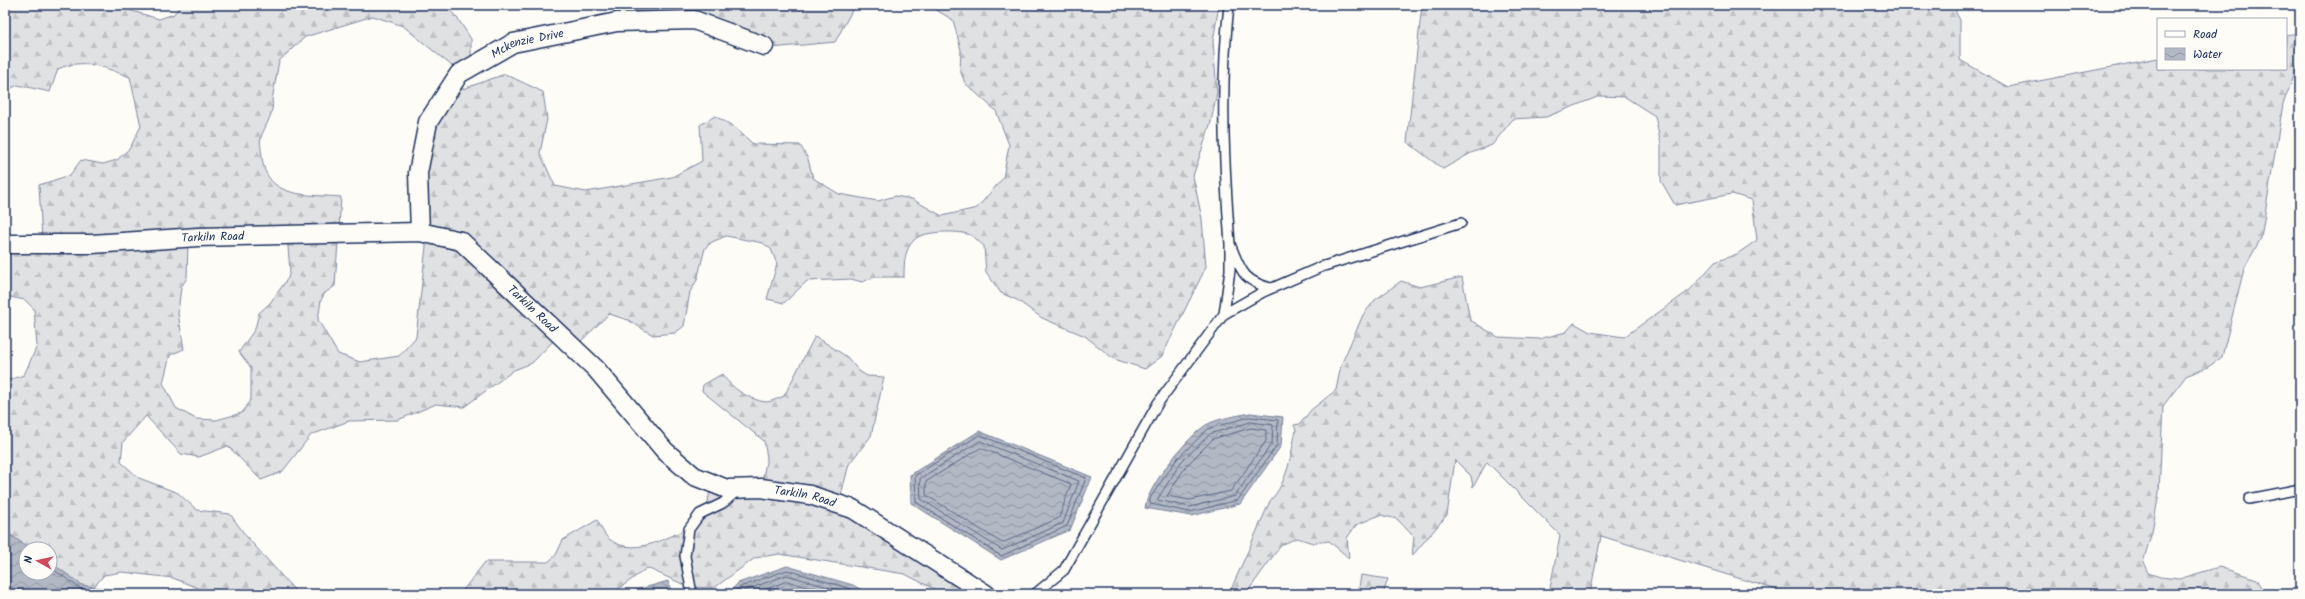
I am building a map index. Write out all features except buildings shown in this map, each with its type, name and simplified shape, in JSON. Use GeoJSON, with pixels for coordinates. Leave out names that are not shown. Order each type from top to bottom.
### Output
{"type":"FeatureCollection","features":[{"type":"Feature","properties":{"kind":"street","name":"Mckenzie Drive"},"geometry":{"type":"LineString","coordinates":[[420,232],[418,173],[428,122],[459,74],[513,43],[616,22],[694,20],[764,46]]}},
{"type":"Feature","properties":{"kind":"street","name":"Tarkiln Road"},"geometry":{"type":"LineString","coordinates":[[5,244],[92,244],[198,237],[420,232],[461,241],[596,369],[665,451],[694,476],[727,489],[760,488],[810,494],[853,509],[986,594]]}},
{"type":"Feature","properties":{"kind":"lane"},"geometry":{"type":"LineString","coordinates":[[1224,314],[1230,270],[1230,244],[1223,124],[1224,51],[1229,5]]}},
{"type":"Feature","properties":{"kind":"lane"},"geometry":{"type":"LineString","coordinates":[[1035,594],[1064,570],[1158,403],[1224,314],[1271,288],[1321,267],[1461,223]]}},
{"type":"Feature","properties":{"kind":"lane"},"geometry":{"type":"LineString","coordinates":[[1230,244],[1240,270],[1253,284],[1271,288]]}},
{"type":"Feature","properties":{"kind":"lane"},"geometry":{"type":"LineString","coordinates":[[692,594],[685,556],[689,529],[700,514],[723,502],[740,489]]}},
{"type":"Feature","properties":{"kind":"lane"},"geometry":{"type":"LineString","coordinates":[[2249,499],[2300,489]]}},
{"type":"Feature","properties":{"kind":"green space"},"geometry":{"type":"Polygon","coordinates":[[[5,5],[112,5],[159,19],[174,14],[181,5],[445,5],[458,19],[471,39],[471,65],[463,75],[403,26],[373,16],[305,37],[279,61],[272,100],[273,105],[269,119],[260,139],[262,158],[266,172],[272,181],[281,188],[291,192],[303,194],[341,197],[335,286],[325,293],[321,300],[318,320],[338,354],[360,362],[399,356],[416,337],[427,237],[422,155],[446,95],[505,74],[543,92],[547,119],[540,153],[555,186],[586,192],[672,177],[702,161],[700,125],[715,116],[733,126],[753,144],[800,145],[808,159],[813,178],[839,194],[878,201],[895,196],[912,199],[942,216],[977,208],[1003,178],[1009,145],[996,111],[965,83],[960,70],[961,50],[953,20],[928,5],[1219,5],[1213,42],[1217,92],[1211,122],[1193,176],[1202,219],[1206,267],[1162,356],[1145,369],[1114,359],[1085,336],[1042,318],[1017,300],[1001,293],[986,272],[984,246],[976,239],[965,233],[941,232],[919,236],[911,243],[907,252],[904,277],[875,277],[862,282],[851,279],[807,281],[784,303],[767,299],[777,264],[771,249],[763,243],[726,236],[712,242],[705,248],[697,280],[690,292],[684,326],[675,333],[653,335],[628,320],[609,314],[576,346],[558,336],[532,363],[514,370],[464,407],[436,404],[398,420],[349,421],[311,435],[282,472],[261,480],[228,446],[199,457],[181,454],[146,416],[123,442],[121,462],[139,478],[178,493],[197,510],[230,514],[246,536],[298,594],[213,594],[173,578],[122,572],[104,575],[92,589],[58,576],[58,541],[18,541],[18,548],[5,548],[5,381],[24,375],[37,346],[34,309],[25,300],[5,296],[5,245],[42,240],[39,185],[70,175],[81,160],[103,164],[117,160],[130,148],[141,126],[130,77],[103,67],[77,64],[58,69],[50,92],[18,85],[5,91],[5,5]],[[287,235],[188,241],[187,278],[181,287],[178,313],[184,349],[170,355],[163,383],[176,408],[196,419],[216,420],[242,413],[251,399],[251,368],[239,352],[255,329],[259,313],[270,303],[288,278],[290,271],[287,235]]]}},
{"type":"Feature","properties":{"kind":"green space"},"geometry":{"type":"Polygon","coordinates":[[[637,5],[855,5],[835,42],[771,48],[744,37],[637,20],[637,5]]]}},
{"type":"Feature","properties":{"kind":"green space"},"geometry":{"type":"Polygon","coordinates":[[[1422,5],[1956,5],[1956,13],[1960,20],[1960,60],[2008,87],[2157,58],[2157,70],[2287,70],[2287,35],[2299,33],[2300,61],[2283,104],[2261,238],[2244,269],[2222,357],[2208,367],[2186,376],[2163,406],[2159,493],[2152,532],[2143,562],[2148,573],[2160,577],[2179,579],[2219,567],[2257,579],[2266,594],[1790,594],[1601,536],[1590,594],[1549,594],[1560,535],[1487,462],[1473,487],[1471,476],[1455,460],[1447,515],[1412,556],[1414,537],[1397,519],[1380,515],[1356,525],[1347,538],[1349,558],[1329,541],[1313,543],[1297,538],[1281,545],[1246,594],[1229,594],[1270,501],[1285,477],[1296,430],[1294,425],[1300,424],[1311,410],[1336,390],[1341,365],[1363,315],[1375,300],[1401,281],[1420,287],[1462,277],[1470,320],[1498,337],[1539,339],[1566,332],[1574,323],[1590,332],[1624,337],[1690,290],[1715,262],[1737,254],[1757,240],[1752,200],[1732,194],[1675,205],[1661,181],[1661,145],[1655,116],[1625,97],[1600,96],[1546,117],[1513,119],[1492,145],[1471,153],[1443,169],[1407,142],[1422,5]]]}},
{"type":"Feature","properties":{"kind":"green space"},"geometry":{"type":"Polygon","coordinates":[[[815,336],[847,357],[859,371],[867,376],[884,377],[871,436],[849,464],[839,503],[985,594],[936,594],[934,589],[905,574],[779,554],[755,558],[714,588],[689,587],[647,568],[612,594],[460,594],[485,562],[548,562],[556,555],[563,540],[597,520],[607,537],[620,545],[632,547],[645,546],[658,542],[705,519],[711,484],[761,488],[767,457],[764,441],[702,391],[703,385],[722,374],[730,384],[753,399],[766,402],[775,400],[784,396],[815,336]]]}},
{"type":"Feature","properties":{"kind":"green space"},"geometry":{"type":"Polygon","coordinates":[[[1361,575],[1388,579],[1383,594],[1358,594],[1361,575]]]}},
{"type":"Feature","properties":{"kind":"water"},"geometry":{"type":"Polygon","coordinates":[[[1250,413],[1283,417],[1281,446],[1240,504],[1191,516],[1145,508],[1147,499],[1160,475],[1179,451],[1198,431],[1206,425],[1216,421],[1250,413]]]}},
{"type":"Feature","properties":{"kind":"water"},"geometry":{"type":"Polygon","coordinates":[[[979,431],[1092,477],[1070,530],[1001,560],[911,503],[910,475],[979,431]]]}},
{"type":"Feature","properties":{"kind":"water"},"geometry":{"type":"Polygon","coordinates":[[[5,531],[19,541],[18,541],[18,581],[58,581],[58,568],[82,585],[138,594],[5,594],[5,531]]]}},
{"type":"Feature","properties":{"kind":"water"},"geometry":{"type":"Polygon","coordinates":[[[787,566],[853,585],[869,594],[728,594],[738,583],[787,566]]]}},
{"type":"Feature","properties":{"kind":"water"},"geometry":{"type":"Polygon","coordinates":[[[668,581],[672,594],[623,594],[668,581]]]}}]}
